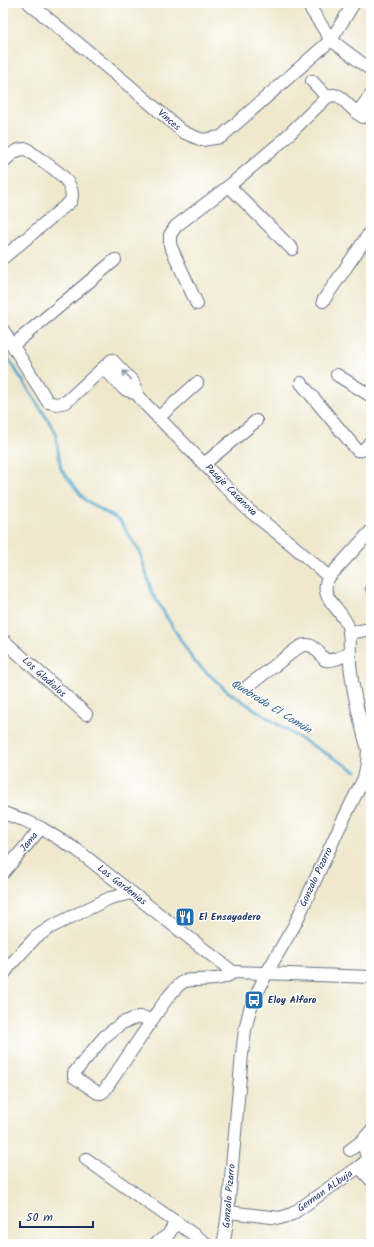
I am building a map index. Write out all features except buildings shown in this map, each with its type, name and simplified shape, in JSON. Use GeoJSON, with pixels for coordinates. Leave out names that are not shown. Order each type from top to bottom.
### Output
{"type":"FeatureCollection","features":[{"type":"Feature","properties":{"kind":"street","name":"Vinces"},"geometry":{"type":"LineString","coordinates":[[29,3],[183,132],[202,140],[221,137],[331,40],[354,3]]}},
{"type":"Feature","properties":{"kind":"street"},"geometry":{"type":"LineString","coordinates":[[307,3],[331,40],[371,70]]}},
{"type":"Feature","properties":{"kind":"street"},"geometry":{"type":"LineString","coordinates":[[312,81],[327,96]]}},
{"type":"Feature","properties":{"kind":"street"},"geometry":{"type":"LineString","coordinates":[[357,114],[371,95]]}},
{"type":"Feature","properties":{"kind":"street"},"geometry":{"type":"LineString","coordinates":[[197,304],[170,245],[170,235],[176,226],[230,186],[280,143],[327,96],[339,96],[357,114],[363,117],[371,114]]}},
{"type":"Feature","properties":{"kind":"street"},"geometry":{"type":"LineString","coordinates":[[3,162],[17,150],[22,148],[28,149],[63,176],[72,191],[71,201],[3,258]]}},
{"type":"Feature","properties":{"kind":"street"},"geometry":{"type":"LineString","coordinates":[[230,186],[292,249]]}},
{"type":"Feature","properties":{"kind":"street"},"geometry":{"type":"LineString","coordinates":[[323,301],[371,232]]}},
{"type":"Feature","properties":{"kind":"street"},"geometry":{"type":"LineString","coordinates":[[3,330],[13,345],[115,260]]}},
{"type":"Feature","properties":{"kind":"street","name":"Pasaje Casanova"},"geometry":{"type":"LineString","coordinates":[[13,345],[48,402],[51,404],[66,402],[108,364],[124,389],[138,396],[247,509],[290,543],[328,577]]}},
{"type":"Feature","properties":{"kind":"street"},"geometry":{"type":"LineString","coordinates":[[337,375],[371,396]]}},
{"type":"Feature","properties":{"kind":"street"},"geometry":{"type":"LineString","coordinates":[[158,418],[197,383]]}},
{"type":"Feature","properties":{"kind":"street"},"geometry":{"type":"LineString","coordinates":[[301,383],[357,450],[364,449],[371,441]]}},
{"type":"Feature","properties":{"kind":"street"},"geometry":{"type":"LineString","coordinates":[[204,464],[256,421]]}},
{"type":"Feature","properties":{"kind":"street"},"geometry":{"type":"LineString","coordinates":[[328,577],[371,531]]}},
{"type":"Feature","properties":{"kind":"street","name":"Gonzalo Pizarro"},"geometry":{"type":"LineString","coordinates":[[222,1244],[225,1235],[228,1212],[245,1030],[250,1009],[266,974],[295,924],[339,828],[364,778],[367,763],[368,750],[366,721],[350,672],[349,633],[344,619],[328,599],[325,592],[325,585],[328,577]]}},
{"type":"Feature","properties":{"kind":"street"},"geometry":{"type":"LineString","coordinates":[[349,633],[371,629]]}},
{"type":"Feature","properties":{"kind":"street","name":"Los Gladiolos"},"geometry":{"type":"LineString","coordinates":[[3,640],[86,714]]}},
{"type":"Feature","properties":{"kind":"street"},"geometry":{"type":"LineString","coordinates":[[248,686],[299,646],[310,644],[325,660],[331,661],[349,653]]}},
{"type":"Feature","properties":{"kind":"street","name":"Las Gardenias"},"geometry":{"type":"LineString","coordinates":[[3,813],[41,828],[77,850],[233,972]]}},
{"type":"Feature","properties":{"kind":"street","name":"Jama"},"geometry":{"type":"LineString","coordinates":[[3,873],[41,828]]}},
{"type":"Feature","properties":{"kind":"street"},"geometry":{"type":"LineString","coordinates":[[3,975],[36,937],[50,927],[110,898],[132,893]]}},
{"type":"Feature","properties":{"kind":"street"},"geometry":{"type":"LineString","coordinates":[[151,1022],[146,1018],[138,1017],[122,1022],[104,1037],[74,1073],[74,1077],[98,1092],[101,1093],[104,1091],[151,1022],[156,1014],[178,986],[186,981],[221,978],[230,975],[233,972],[371,977]]}},
{"type":"Feature","properties":{"kind":"street"},"geometry":{"type":"LineString","coordinates":[[350,1150],[362,1141],[371,1131]]}},
{"type":"Feature","properties":{"kind":"street"},"geometry":{"type":"LineString","coordinates":[[362,1141],[371,1180]]}},
{"type":"Feature","properties":{"kind":"street"},"geometry":{"type":"LineString","coordinates":[[86,1159],[207,1244]]}},
{"type":"Feature","properties":{"kind":"street","name":"German ALbuja"},"geometry":{"type":"LineString","coordinates":[[228,1212],[280,1218],[292,1214],[366,1161]]}},
{"type":"Feature","properties":{"kind":"street"},"geometry":{"type":"LineString","coordinates":[[155,1244],[168,1235],[176,1222]]}},
{"type":"Feature","properties":{"kind":"waterway","name":"Quebrada El Común"},"geometry":{"type":"LineString","coordinates":[[3,350],[55,431],[61,469],[85,500],[120,521],[140,552],[152,593],[193,660],[227,691],[291,733],[356,771]]}},
{"type":"Feature","properties":{"kind":"place","name":"El Ensayadero"},"geometry":{"type":"Point","coordinates":[185,917]}},
{"type":"Feature","properties":{"kind":"place","name":"Eloy Alfaro"},"geometry":{"type":"Point","coordinates":[254,1000]}}]}
